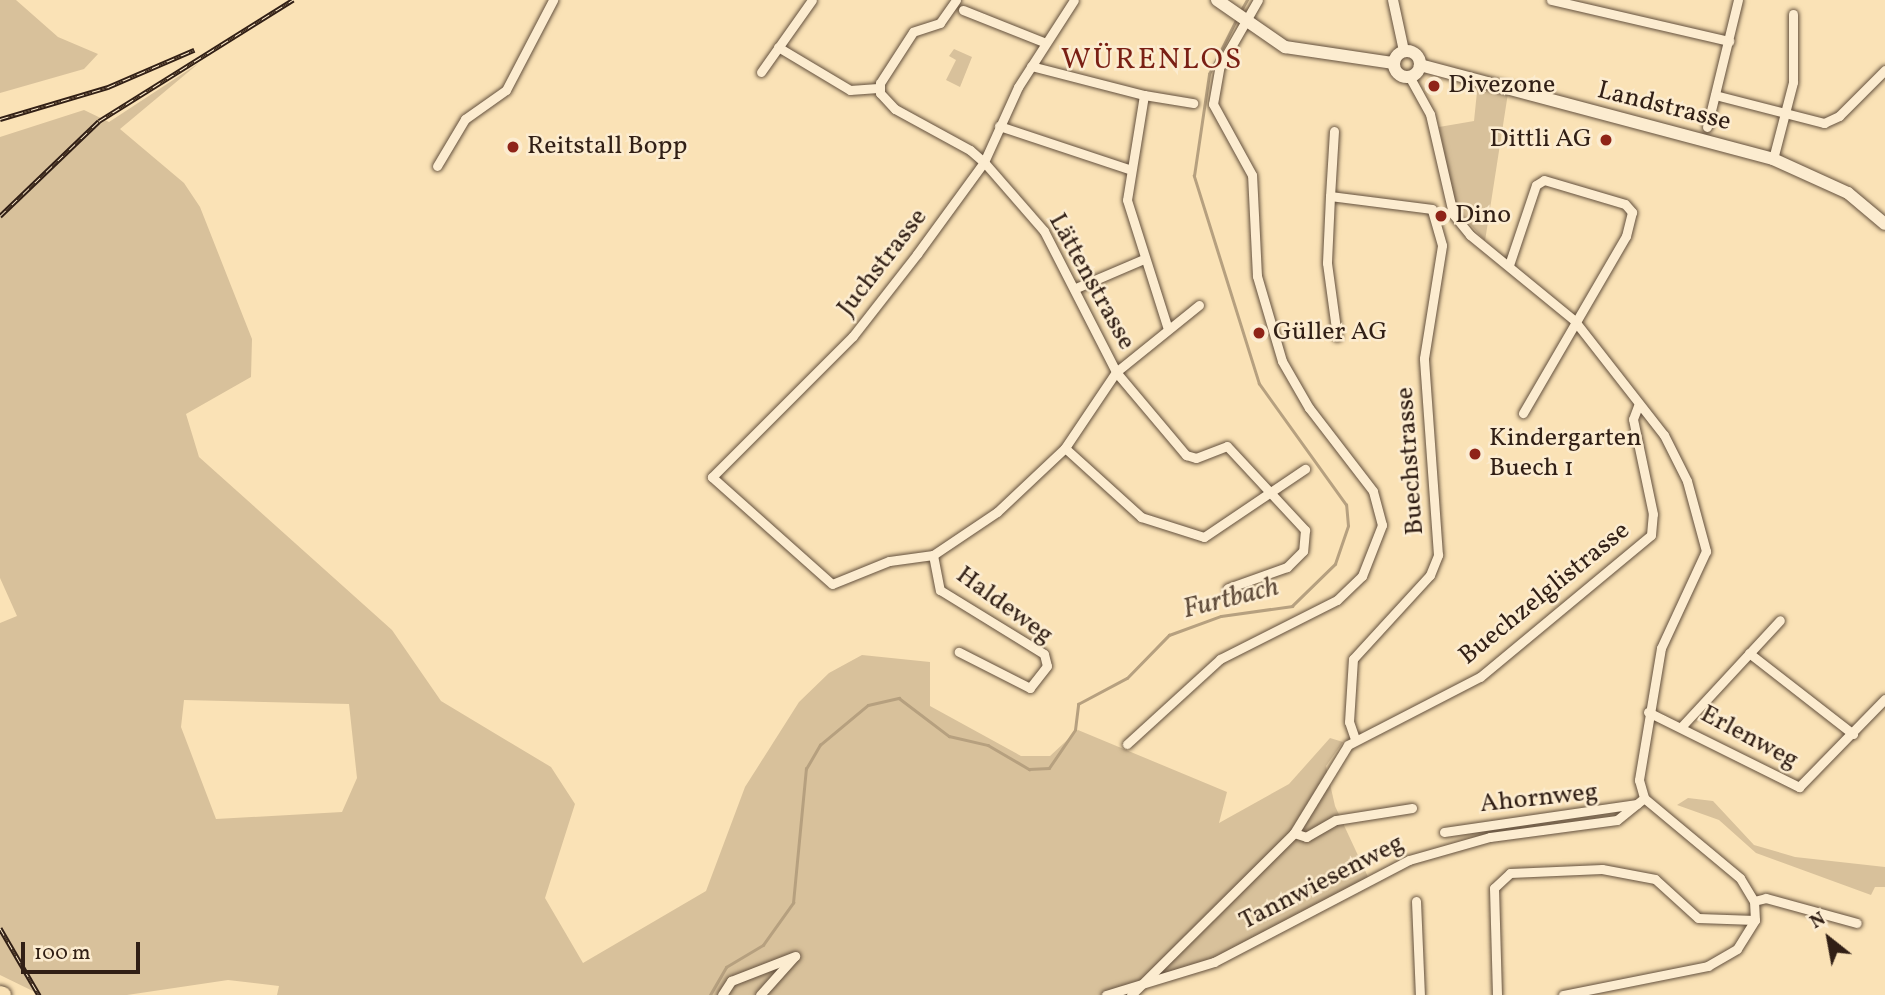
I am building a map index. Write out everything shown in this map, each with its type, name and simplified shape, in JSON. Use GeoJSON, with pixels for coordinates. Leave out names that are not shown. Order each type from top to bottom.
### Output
{"type":"FeatureCollection","features":[{"type":"Feature","properties":{"kind":"main road"},"geometry":{"type":"LineString","coordinates":[[1217,0],[1285,47],[1394,63],[1409,76],[1420,65],[1415,54],[1404,51],[1394,63]]}},
{"type":"Feature","properties":{"kind":"main road","name":"Landstrasse"},"geometry":{"type":"LineString","coordinates":[[1420,65],[1773,159],[1848,193],[1885,224]]}},
{"type":"Feature","properties":{"kind":"street"},"geometry":{"type":"LineString","coordinates":[[437,166],[465,119],[506,90],[552,0]]}},
{"type":"Feature","properties":{"kind":"street"},"geometry":{"type":"LineString","coordinates":[[761,72],[812,0]]}},
{"type":"Feature","properties":{"kind":"street"},"geometry":{"type":"LineString","coordinates":[[778,47],[850,90],[878,88],[913,32],[940,23],[956,0]]}},
{"type":"Feature","properties":{"kind":"street","name":"Juchstrasse"},"geometry":{"type":"LineString","coordinates":[[712,477],[853,336],[984,162],[999,126],[1031,66],[1074,0]]}},
{"type":"Feature","properties":{"kind":"street"},"geometry":{"type":"LineString","coordinates":[[1128,744],[1220,659],[1337,600],[1362,576],[1382,525],[1373,491],[1290,378],[1262,297],[1252,175],[1212,98],[1220,66],[1242,17],[1258,0]]}},
{"type":"Feature","properties":{"kind":"street"},"geometry":{"type":"LineString","coordinates":[[1393,0],[1404,51]]}},
{"type":"Feature","properties":{"kind":"street"},"geometry":{"type":"LineString","coordinates":[[1551,0],[1729,41]]}},
{"type":"Feature","properties":{"kind":"street"},"geometry":{"type":"LineString","coordinates":[[1707,127],[1738,0]]}},
{"type":"Feature","properties":{"kind":"street"},"geometry":{"type":"LineString","coordinates":[[963,10],[1046,43]]}},
{"type":"Feature","properties":{"kind":"street"},"geometry":{"type":"LineString","coordinates":[[1773,159],[1786,114],[1793,14]]}},
{"type":"Feature","properties":{"kind":"street"},"geometry":{"type":"LineString","coordinates":[[1031,66],[1143,95],[1193,103]]}},
{"type":"Feature","properties":{"kind":"street"},"geometry":{"type":"LineString","coordinates":[[1715,94],[1786,114],[1832,120],[1885,70]]}},
{"type":"Feature","properties":{"kind":"street"},"geometry":{"type":"LineString","coordinates":[[1409,76],[1430,114],[1447,199],[1470,235],[1574,320],[1676,454],[1706,551],[1664,638],[1648,712],[1639,780],[1641,801],[1740,878],[1754,901],[1755,920],[1737,949],[1708,966],[1563,995]]}},
{"type":"Feature","properties":{"kind":"street","name":"Lättenstrasse"},"geometry":{"type":"LineString","coordinates":[[712,477],[832,584],[914,557],[933,555],[997,512],[1065,448],[1116,372],[1076,288],[1044,231],[984,162],[887,103],[878,88]]}},
{"type":"Feature","properties":{"kind":"street"},"geometry":{"type":"LineString","coordinates":[[1143,95],[1128,169],[1131,224],[1168,329]]}},
{"type":"Feature","properties":{"kind":"street"},"geometry":{"type":"LineString","coordinates":[[999,126],[1128,169]]}},
{"type":"Feature","properties":{"kind":"street"},"geometry":{"type":"LineString","coordinates":[[1334,131],[1327,263],[1337,337]]}},
{"type":"Feature","properties":{"kind":"street"},"geometry":{"type":"LineString","coordinates":[[1509,265],[1536,185],[1544,180],[1625,204],[1632,212],[1626,236],[1574,320],[1523,413]]}},
{"type":"Feature","properties":{"kind":"street"},"geometry":{"type":"LineString","coordinates":[[1330,196],[1432,209],[1447,199]]}},
{"type":"Feature","properties":{"kind":"street","name":"Buechstrasse"},"geometry":{"type":"LineString","coordinates":[[1355,739],[1349,722],[1353,659],[1430,575],[1438,555],[1424,358],[1442,245],[1432,209]]}},
{"type":"Feature","properties":{"kind":"street"},"geometry":{"type":"LineString","coordinates":[[1076,288],[1143,259]]}},
{"type":"Feature","properties":{"kind":"street"},"geometry":{"type":"LineString","coordinates":[[1199,305],[1116,372],[1186,454],[1196,458],[1227,446],[1305,530],[1303,551],[1287,567],[1228,588]]}},
{"type":"Feature","properties":{"kind":"street","name":"Buechzelglistrasse"},"geometry":{"type":"LineString","coordinates":[[1355,739],[1480,677],[1651,536],[1653,514],[1633,419],[1637,406]]}},
{"type":"Feature","properties":{"kind":"street"},"geometry":{"type":"LineString","coordinates":[[1065,448],[1141,517],[1204,537],[1304,469]]}},
{"type":"Feature","properties":{"kind":"street","name":"Haldeweg"},"geometry":{"type":"LineString","coordinates":[[933,555],[940,590],[1044,654],[1047,666],[1030,688],[959,652]]}},
{"type":"Feature","properties":{"kind":"street"},"geometry":{"type":"LineString","coordinates":[[1682,726],[1780,620]]}},
{"type":"Feature","properties":{"kind":"street"},"geometry":{"type":"LineString","coordinates":[[1749,653],[1853,734]]}},
{"type":"Feature","properties":{"kind":"street","name":"Erlenweg"},"geometry":{"type":"LineString","coordinates":[[1648,712],[1682,726],[1799,787],[1885,699]]}},
{"type":"Feature","properties":{"kind":"street"},"geometry":{"type":"LineString","coordinates":[[1131,995],[1294,832],[1355,739]]}},
{"type":"Feature","properties":{"kind":"street","name":"Ahornweg"},"geometry":{"type":"LineString","coordinates":[[1444,832],[1616,812],[1641,801]]}},
{"type":"Feature","properties":{"kind":"street","name":"Tannwiesenweg"},"geometry":{"type":"LineString","coordinates":[[1106,995],[1214,962],[1409,860],[1490,837],[1617,820],[1641,801]]}},
{"type":"Feature","properties":{"kind":"street"},"geometry":{"type":"LineString","coordinates":[[1294,832],[1306,837],[1336,820],[1412,808]]}},
{"type":"Feature","properties":{"kind":"street"},"geometry":{"type":"LineString","coordinates":[[1497,995],[1494,888],[1510,873],[1602,869],[1656,879],[1698,918],[1755,920]]}},
{"type":"Feature","properties":{"kind":"street"},"geometry":{"type":"LineString","coordinates":[[1754,901],[1766,898],[1857,923]]}},
{"type":"Feature","properties":{"kind":"street"},"geometry":{"type":"LineString","coordinates":[[1416,901],[1420,995]]}},
{"type":"Feature","properties":{"kind":"street"},"geometry":{"type":"LineString","coordinates":[[722,995],[731,981],[795,956],[760,995]]}},
{"type":"Feature","properties":{"kind":"shaded area"},"geometry":{"type":"Polygon","coordinates":[[[0,0],[16,0],[58,37],[98,54],[84,69],[0,93],[0,0]]]}},
{"type":"Feature","properties":{"kind":"shaded area"},"geometry":{"type":"Polygon","coordinates":[[[954,49],[972,57],[960,87],[946,80],[956,60],[949,56],[954,49]]]}},
{"type":"Feature","properties":{"kind":"shaded area"},"geometry":{"type":"Polygon","coordinates":[[[199,63],[120,129],[184,183],[200,207],[252,339],[251,377],[186,414],[199,457],[392,630],[441,701],[551,767],[575,804],[545,898],[583,963],[706,891],[745,787],[799,702],[829,673],[862,655],[930,662],[930,706],[1021,756],[1050,756],[1078,730],[1227,792],[1219,823],[1289,784],[1330,738],[1343,742],[1326,766],[1335,806],[1369,879],[1214,962],[1106,995],[277,995],[279,986],[228,980],[127,995],[41,995],[0,975],[0,623],[17,616],[0,578],[0,137],[84,110],[109,122],[199,63]],[[184,700],[181,727],[216,819],[342,812],[357,778],[349,704],[184,700]]]}},
{"type":"Feature","properties":{"kind":"shaded area"},"geometry":{"type":"Polygon","coordinates":[[[1478,82],[1508,93],[1485,241],[1455,207],[1439,127],[1474,121],[1478,82]]]}},
{"type":"Feature","properties":{"kind":"shaded area"},"geometry":{"type":"Polygon","coordinates":[[[1688,798],[1713,801],[1754,845],[1795,857],[1885,867],[1885,887],[1875,887],[1871,895],[1756,853],[1719,820],[1677,805],[1688,798]]]}},
{"type":"Feature","properties":{"kind":"waterway","name":"Furtbach"},"geometry":{"type":"LineString","coordinates":[[1240,12],[1247,0]]}},
{"type":"Feature","properties":{"kind":"waterway","name":"Furtbach"},"geometry":{"type":"LineString","coordinates":[[710,995],[726,967],[763,945],[793,903],[806,769],[820,745],[868,705],[899,698],[949,736],[988,745],[1029,769],[1049,768],[1075,730],[1078,704],[1127,678],[1169,635],[1221,616],[1292,606],[1335,564],[1348,526],[1346,505],[1259,384],[1194,176],[1209,74],[1237,18]]}},
{"type":"Feature","properties":{"kind":"railway"},"geometry":{"type":"LineString","coordinates":[[0,216],[99,121],[293,0]]}},
{"type":"Feature","properties":{"kind":"railway"},"geometry":{"type":"LineString","coordinates":[[0,119],[108,87],[194,50]]}},
{"type":"Feature","properties":{"kind":"railway"},"geometry":{"type":"LineString","coordinates":[[0,928],[39,995]]}},
{"type":"Feature","properties":{"kind":"place","name":"Divezone"},"geometry":{"type":"Point","coordinates":[1434,86]}},
{"type":"Feature","properties":{"kind":"place","name":"Dittli AG"},"geometry":{"type":"Point","coordinates":[1606,140]}},
{"type":"Feature","properties":{"kind":"place","name":"Reitstall Bopp"},"geometry":{"type":"Point","coordinates":[513,147]}},
{"type":"Feature","properties":{"kind":"place","name":"Dino"},"geometry":{"type":"Point","coordinates":[1441,216]}},
{"type":"Feature","properties":{"kind":"place","name":"Güller AG"},"geometry":{"type":"Point","coordinates":[1259,333]}},
{"type":"Feature","properties":{"kind":"place","name":"Kindergarten Buech 1"},"geometry":{"type":"Point","coordinates":[1475,454]}},
{"type":"Feature","properties":{"kind":"district","name":"WÜRENLOS"},"geometry":{"type":"Point","coordinates":[1152,60]}}]}
